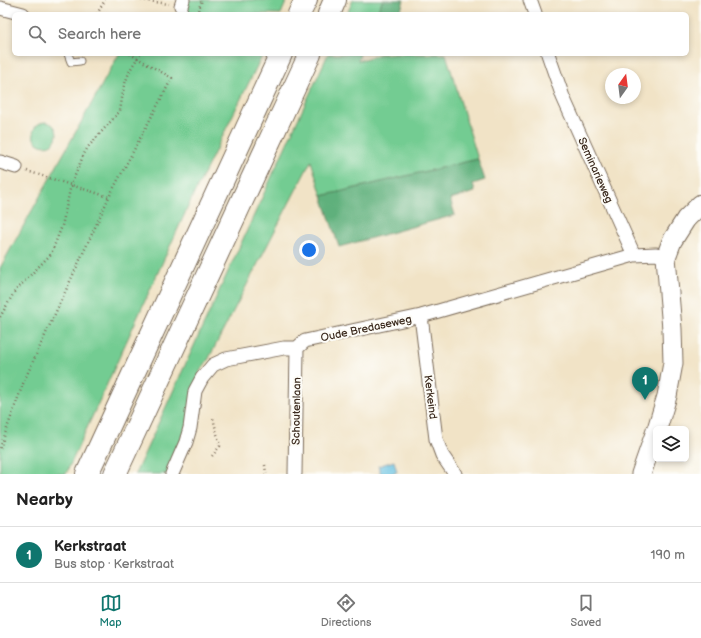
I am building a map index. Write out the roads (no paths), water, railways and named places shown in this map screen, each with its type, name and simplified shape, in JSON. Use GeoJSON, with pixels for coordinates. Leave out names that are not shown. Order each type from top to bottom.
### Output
{"type":"FeatureCollection","features":[{"type":"Feature","properties":{"kind":"highway"},"geometry":{"type":"LineString","coordinates":[[300,12],[306,0]]}},
{"type":"Feature","properties":{"kind":"highway"},"geometry":{"type":"LineString","coordinates":[[329,12],[335,0]]}},
{"type":"Feature","properties":{"kind":"highway"},"geometry":{"type":"LineString","coordinates":[[87,474],[280,56]]}},
{"type":"Feature","properties":{"kind":"highway"},"geometry":{"type":"LineString","coordinates":[[115,474],[309,56]]}},
{"type":"Feature","properties":{"kind":"street"},"geometry":{"type":"LineString","coordinates":[[530,0],[534,12]]}},
{"type":"Feature","properties":{"kind":"street"},"geometry":{"type":"LineString","coordinates":[[0,8],[15,12]]}},
{"type":"Feature","properties":{"kind":"street","name":"Seminarieweg"},"geometry":{"type":"LineString","coordinates":[[549,56],[563,97],[634,255]]}},
{"type":"Feature","properties":{"kind":"street"},"geometry":{"type":"LineString","coordinates":[[0,162],[16,167]]}},
{"type":"Feature","properties":{"kind":"street"},"geometry":{"type":"LineString","coordinates":[[657,426],[667,396],[672,363],[672,329],[666,257],[672,241],[682,225],[701,204]]}},
{"type":"Feature","properties":{"kind":"street"},"geometry":{"type":"LineString","coordinates":[[634,255],[656,254],[666,257]]}},
{"type":"Feature","properties":{"kind":"street","name":"Oude Bredaseweg"},"geometry":{"type":"LineString","coordinates":[[172,474],[186,442],[190,428],[195,391],[202,378],[213,365],[226,359],[284,348],[297,348],[305,341],[421,316],[634,255]]}},
{"type":"Feature","properties":{"kind":"street","name":"Kerkeind"},"geometry":{"type":"LineString","coordinates":[[421,316],[436,439],[442,455],[455,474]]}},
{"type":"Feature","properties":{"kind":"street","name":"Schoutenlaan"},"geometry":{"type":"LineString","coordinates":[[295,474],[297,348]]}},
{"type":"Feature","properties":{"kind":"street"},"geometry":{"type":"LineString","coordinates":[[641,474],[653,439]]}},
{"type":"Feature","properties":{"kind":"lane"},"geometry":{"type":"LineString","coordinates":[[69,56],[71,62],[80,61]]}},
{"type":"Feature","properties":{"kind":"water"},"geometry":{"type":"Polygon","coordinates":[[[394,461],[397,472],[381,474],[378,466],[394,461]]]}},
{"type":"Feature","properties":{"kind":"place","name":"Kerkstraat"},"geometry":{"type":"Point","coordinates":[645,400]}}]}
